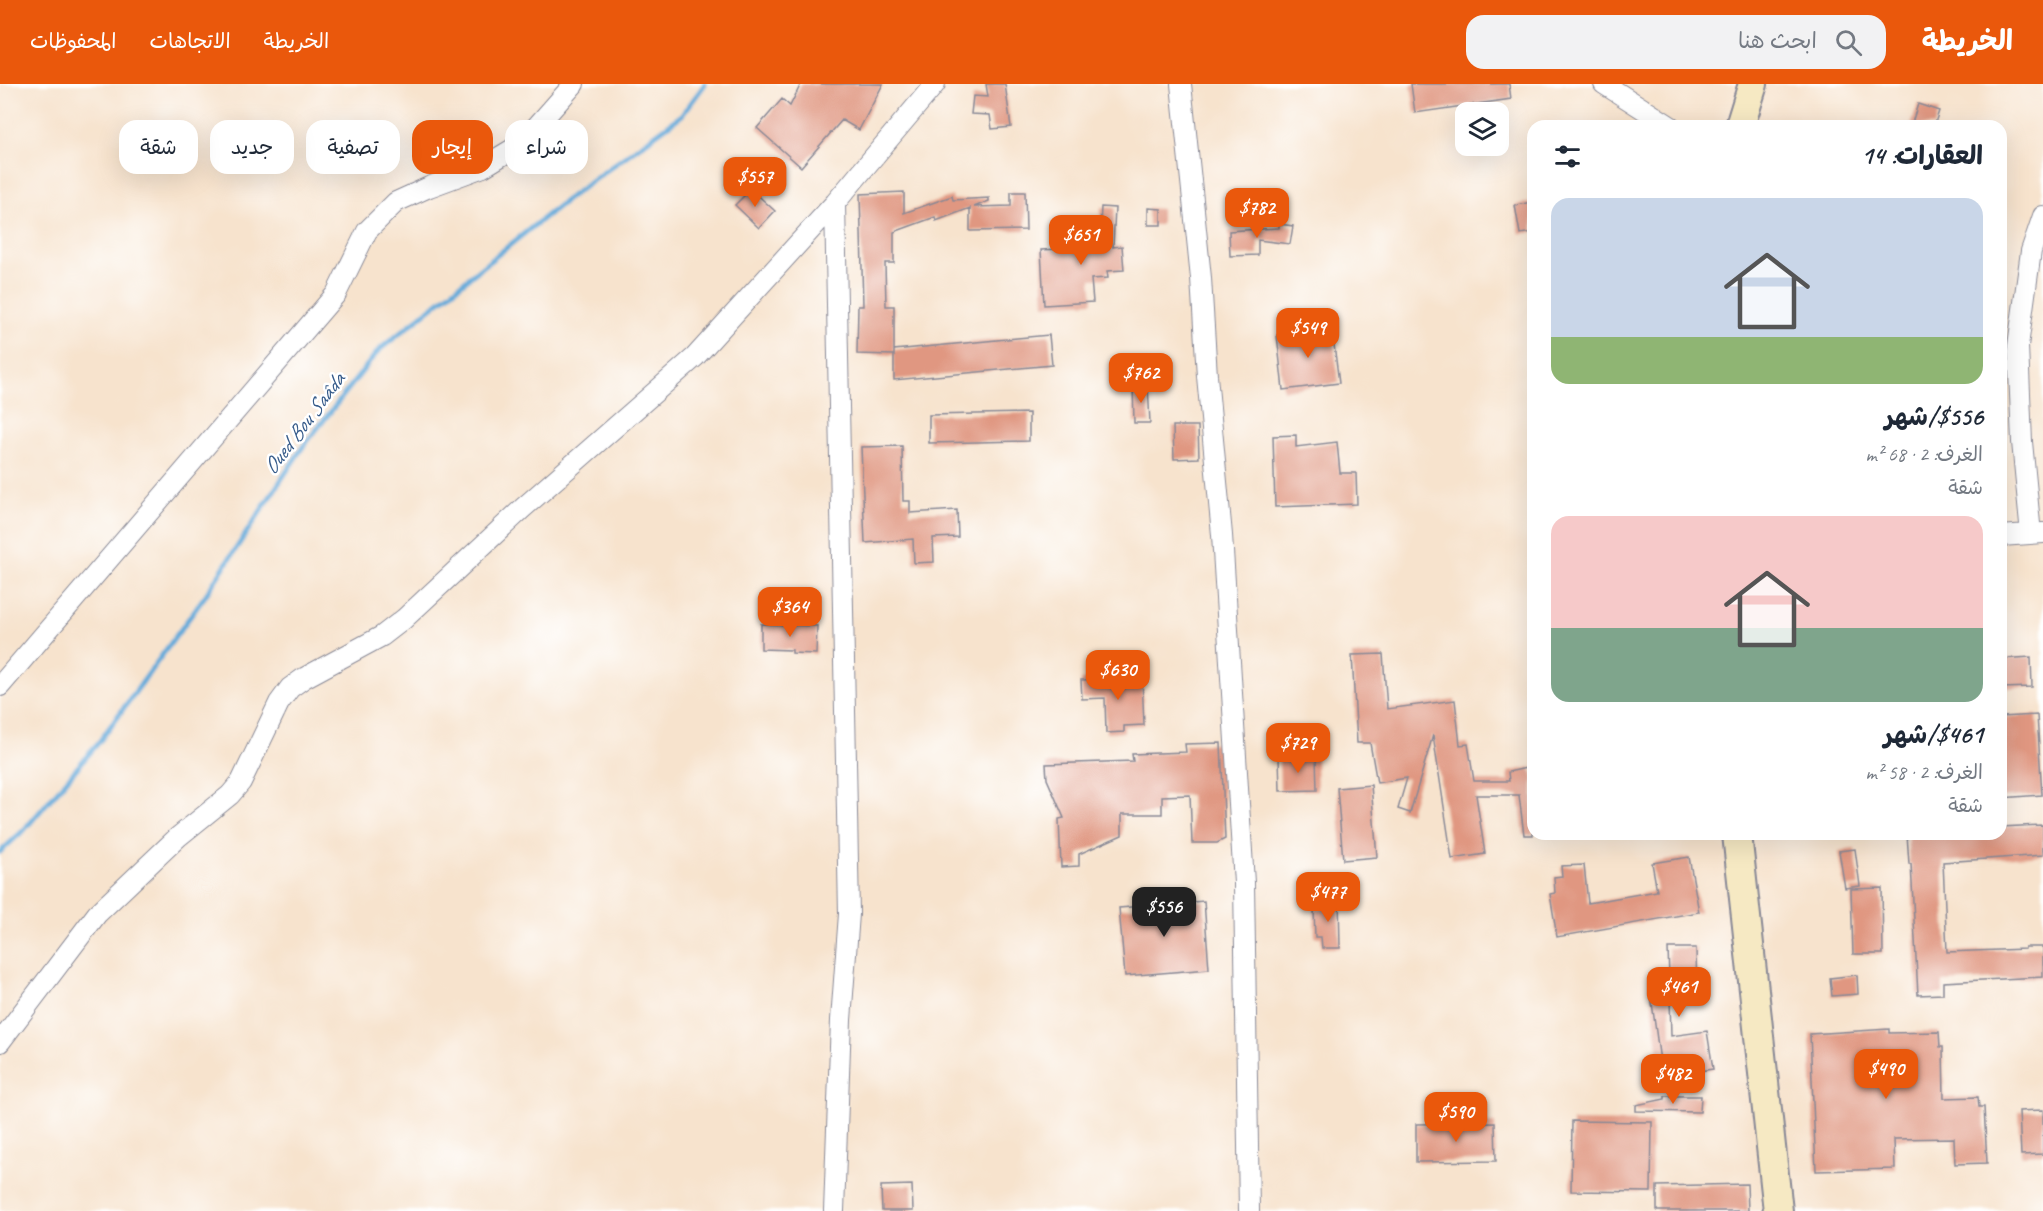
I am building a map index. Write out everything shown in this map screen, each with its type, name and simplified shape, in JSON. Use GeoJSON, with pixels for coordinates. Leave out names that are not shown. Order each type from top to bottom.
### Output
{"type":"FeatureCollection","features":[{"type":"Feature","properties":{"kind":"main road"},"geometry":{"type":"LineString","coordinates":[[1742,120],[1753,84]]}},
{"type":"Feature","properties":{"kind":"main road"},"geometry":{"type":"LineString","coordinates":[[1738,840],[1778,1211]]}},
{"type":"Feature","properties":{"kind":"street"},"geometry":{"type":"LineString","coordinates":[[0,686],[336,294],[367,231],[396,202],[429,186],[483,167],[521,144],[574,84]]}},
{"type":"Feature","properties":{"kind":"street"},"geometry":{"type":"LineString","coordinates":[[0,1042],[97,915],[178,837],[230,795],[241,782],[279,703],[291,688],[304,678],[382,636],[404,619],[523,508],[695,357],[835,203],[935,84]]}},
{"type":"Feature","properties":{"kind":"street"},"geometry":{"type":"LineString","coordinates":[[1181,84],[1201,278],[1207,376],[1222,535],[1244,882],[1250,1211]]}},
{"type":"Feature","properties":{"kind":"street"},"geometry":{"type":"LineString","coordinates":[[1604,84],[1661,120]]}},
{"type":"Feature","properties":{"kind":"street"},"geometry":{"type":"LineString","coordinates":[[834,1211],[841,1020],[849,915],[835,203]]}},
{"type":"Feature","properties":{"kind":"street"},"geometry":{"type":"LineString","coordinates":[[2007,536],[2037,533],[2022,441],[2018,346],[2031,251],[2043,216]]}},
{"type":"Feature","properties":{"kind":"building"},"geometry":{"type":"Polygon","coordinates":[[[801,84],[883,84],[859,130],[842,120],[801,167],[757,128],[782,99],[790,106],[801,84]]]}},
{"type":"Feature","properties":{"kind":"building"},"geometry":{"type":"Polygon","coordinates":[[[986,84],[1005,84],[1011,127],[992,129],[990,115],[971,114],[973,96],[988,97],[986,84]]]}},
{"type":"Feature","properties":{"kind":"building"},"geometry":{"type":"Polygon","coordinates":[[[1411,84],[1509,84],[1511,99],[1490,102],[1455,102],[1455,107],[1415,113],[1411,84]]]}},
{"type":"Feature","properties":{"kind":"building"},"geometry":{"type":"Polygon","coordinates":[[[1918,104],[1939,111],[1936,120],[1913,120],[1918,104]]]}},
{"type":"Feature","properties":{"kind":"building"},"geometry":{"type":"Polygon","coordinates":[[[751,189],[775,211],[759,228],[735,205],[751,189]]]}},
{"type":"Feature","properties":{"kind":"building"},"geometry":{"type":"Polygon","coordinates":[[[904,192],[904,213],[952,196],[953,200],[989,198],[989,201],[974,207],[1011,206],[1011,192],[1025,192],[1026,230],[970,231],[970,208],[936,221],[935,217],[894,232],[894,263],[885,263],[886,306],[894,306],[894,355],[857,354],[858,306],[863,306],[860,194],[904,192]]]}},
{"type":"Feature","properties":{"kind":"building"},"geometry":{"type":"Polygon","coordinates":[[[1527,203],[1527,233],[1520,234],[1515,205],[1527,203]]]}},
{"type":"Feature","properties":{"kind":"building"},"geometry":{"type":"Polygon","coordinates":[[[1101,207],[1115,208],[1113,247],[1122,246],[1124,270],[1107,271],[1108,278],[1091,279],[1093,302],[1044,305],[1041,250],[1099,247],[1101,207]]]}},
{"type":"Feature","properties":{"kind":"building"},"geometry":{"type":"Polygon","coordinates":[[[1148,208],[1161,209],[1161,225],[1148,225],[1148,208]]]}},
{"type":"Feature","properties":{"kind":"building"},"geometry":{"type":"Polygon","coordinates":[[[1279,224],[1293,226],[1290,244],[1258,240],[1258,255],[1230,256],[1229,231],[1279,228],[1279,224]]]}},
{"type":"Feature","properties":{"kind":"building"},"geometry":{"type":"Polygon","coordinates":[[[1332,329],[1339,383],[1283,390],[1277,335],[1332,329]]]}},
{"type":"Feature","properties":{"kind":"building"},"geometry":{"type":"Polygon","coordinates":[[[1049,335],[1052,365],[894,380],[894,350],[1049,335]]]}},
{"type":"Feature","properties":{"kind":"building"},"geometry":{"type":"Polygon","coordinates":[[[1133,385],[1148,385],[1150,423],[1134,423],[1133,385]]]}},
{"type":"Feature","properties":{"kind":"building"},"geometry":{"type":"Polygon","coordinates":[[[1029,413],[1029,441],[929,443],[929,415],[1029,413]]]}},
{"type":"Feature","properties":{"kind":"building"},"geometry":{"type":"Polygon","coordinates":[[[1173,426],[1198,426],[1199,458],[1174,459],[1173,426]]]}},
{"type":"Feature","properties":{"kind":"building"},"geometry":{"type":"Polygon","coordinates":[[[1296,435],[1296,447],[1337,442],[1340,473],[1356,473],[1357,504],[1275,507],[1273,436],[1296,435]]]}},
{"type":"Feature","properties":{"kind":"building"},"geometry":{"type":"Polygon","coordinates":[[[902,446],[903,501],[910,501],[910,513],[957,510],[958,537],[933,538],[934,562],[914,563],[913,539],[865,543],[861,447],[902,446]]]}},
{"type":"Feature","properties":{"kind":"building"},"geometry":{"type":"Polygon","coordinates":[[[761,624],[817,626],[816,654],[792,653],[792,650],[761,649],[761,624]]]}},
{"type":"Feature","properties":{"kind":"building"},"geometry":{"type":"Polygon","coordinates":[[[1383,654],[1387,709],[1455,700],[1460,745],[1468,744],[1474,781],[1509,781],[1508,772],[1527,768],[1527,835],[1524,835],[1519,795],[1476,795],[1485,854],[1452,859],[1433,735],[1410,813],[1398,809],[1407,778],[1377,783],[1370,743],[1357,743],[1352,655],[1383,654]]]}},
{"type":"Feature","properties":{"kind":"building"},"geometry":{"type":"Polygon","coordinates":[[[2031,657],[2032,687],[2007,688],[2007,659],[2031,657]]]}},
{"type":"Feature","properties":{"kind":"building"},"geometry":{"type":"Polygon","coordinates":[[[1142,678],[1144,725],[1124,726],[1124,732],[1106,733],[1105,698],[1082,699],[1081,680],[1142,678]]]}},
{"type":"Feature","properties":{"kind":"building"},"geometry":{"type":"Polygon","coordinates":[[[2037,715],[2042,795],[2007,798],[2007,717],[2037,715]]]}},
{"type":"Feature","properties":{"kind":"building"},"geometry":{"type":"Polygon","coordinates":[[[1221,743],[1225,839],[1217,843],[1192,843],[1190,795],[1162,796],[1162,814],[1122,814],[1122,835],[1079,854],[1079,866],[1061,867],[1059,819],[1064,818],[1047,779],[1046,764],[1133,761],[1132,754],[1186,752],[1185,744],[1221,743]]]}},
{"type":"Feature","properties":{"kind":"building"},"geometry":{"type":"Polygon","coordinates":[[[1316,756],[1317,790],[1280,791],[1279,757],[1316,756]]]}},
{"type":"Feature","properties":{"kind":"building"},"geometry":{"type":"Polygon","coordinates":[[[1371,785],[1377,857],[1343,860],[1337,788],[1371,785]]]}},
{"type":"Feature","properties":{"kind":"building"},"geometry":{"type":"Polygon","coordinates":[[[2043,825],[2043,855],[1943,862],[1947,952],[2043,947],[2043,977],[1943,982],[1943,994],[1918,995],[1911,864],[1909,864],[1907,840],[2007,840],[2007,827],[2043,825]]]}},
{"type":"Feature","properties":{"kind":"building"},"geometry":{"type":"Polygon","coordinates":[[[1855,849],[1860,886],[1845,888],[1839,851],[1855,849]]]}},
{"type":"Feature","properties":{"kind":"building"},"geometry":{"type":"Polygon","coordinates":[[[1689,857],[1699,912],[1557,937],[1550,894],[1555,893],[1554,877],[1562,876],[1561,866],[1584,865],[1588,903],[1657,891],[1652,863],[1689,857]]]}},
{"type":"Feature","properties":{"kind":"building"},"geometry":{"type":"Polygon","coordinates":[[[1882,888],[1883,954],[1853,954],[1851,889],[1882,888]]]}},
{"type":"Feature","properties":{"kind":"building"},"geometry":{"type":"Polygon","coordinates":[[[1323,896],[1339,896],[1340,948],[1322,948],[1321,937],[1315,937],[1314,909],[1323,909],[1323,896]]]}},
{"type":"Feature","properties":{"kind":"building"},"geometry":{"type":"Polygon","coordinates":[[[1204,901],[1209,969],[1125,976],[1119,908],[1204,901]]]}},
{"type":"Feature","properties":{"kind":"building"},"geometry":{"type":"Polygon","coordinates":[[[1668,948],[1696,948],[1697,998],[1670,999],[1671,1036],[1707,1031],[1713,1069],[1662,1076],[1650,988],[1661,988],[1661,977],[1669,977],[1668,948]]]}},
{"type":"Feature","properties":{"kind":"building"},"geometry":{"type":"Polygon","coordinates":[[[1857,975],[1858,994],[1832,996],[1830,978],[1857,975]]]}},
{"type":"Feature","properties":{"kind":"building"},"geometry":{"type":"Polygon","coordinates":[[[1889,1029],[1889,1033],[1939,1032],[1940,1047],[1943,1047],[1944,1098],[1978,1097],[1979,1107],[1984,1107],[1987,1163],[1955,1164],[1954,1138],[1894,1139],[1895,1169],[1816,1171],[1810,1034],[1889,1029]]]}},
{"type":"Feature","properties":{"kind":"building"},"geometry":{"type":"Polygon","coordinates":[[[1665,1096],[1701,1096],[1700,1112],[1636,1111],[1636,1105],[1665,1099],[1665,1096]]]}},
{"type":"Feature","properties":{"kind":"building"},"geometry":{"type":"Polygon","coordinates":[[[2043,1110],[2043,1154],[2021,1155],[2019,1111],[2043,1110]]]}},
{"type":"Feature","properties":{"kind":"building"},"geometry":{"type":"Polygon","coordinates":[[[1572,1121],[1652,1122],[1651,1192],[1571,1191],[1572,1121]]]}},
{"type":"Feature","properties":{"kind":"building"},"geometry":{"type":"Polygon","coordinates":[[[1495,1123],[1496,1161],[1416,1162],[1416,1124],[1495,1123]]]}},
{"type":"Feature","properties":{"kind":"building"},"geometry":{"type":"Polygon","coordinates":[[[1747,1184],[1748,1211],[1657,1211],[1657,1186],[1747,1184]]]}},
{"type":"Feature","properties":{"kind":"building"},"geometry":{"type":"Polygon","coordinates":[[[912,1185],[913,1211],[882,1211],[881,1186],[912,1185]]]}},
{"type":"Feature","properties":{"kind":"waterway","name":"Oued Bou Saâda"},"geometry":{"type":"LineString","coordinates":[[0,852],[25,829],[99,742],[205,596],[302,448],[379,350],[566,200],[682,115],[705,84]]}}]}
